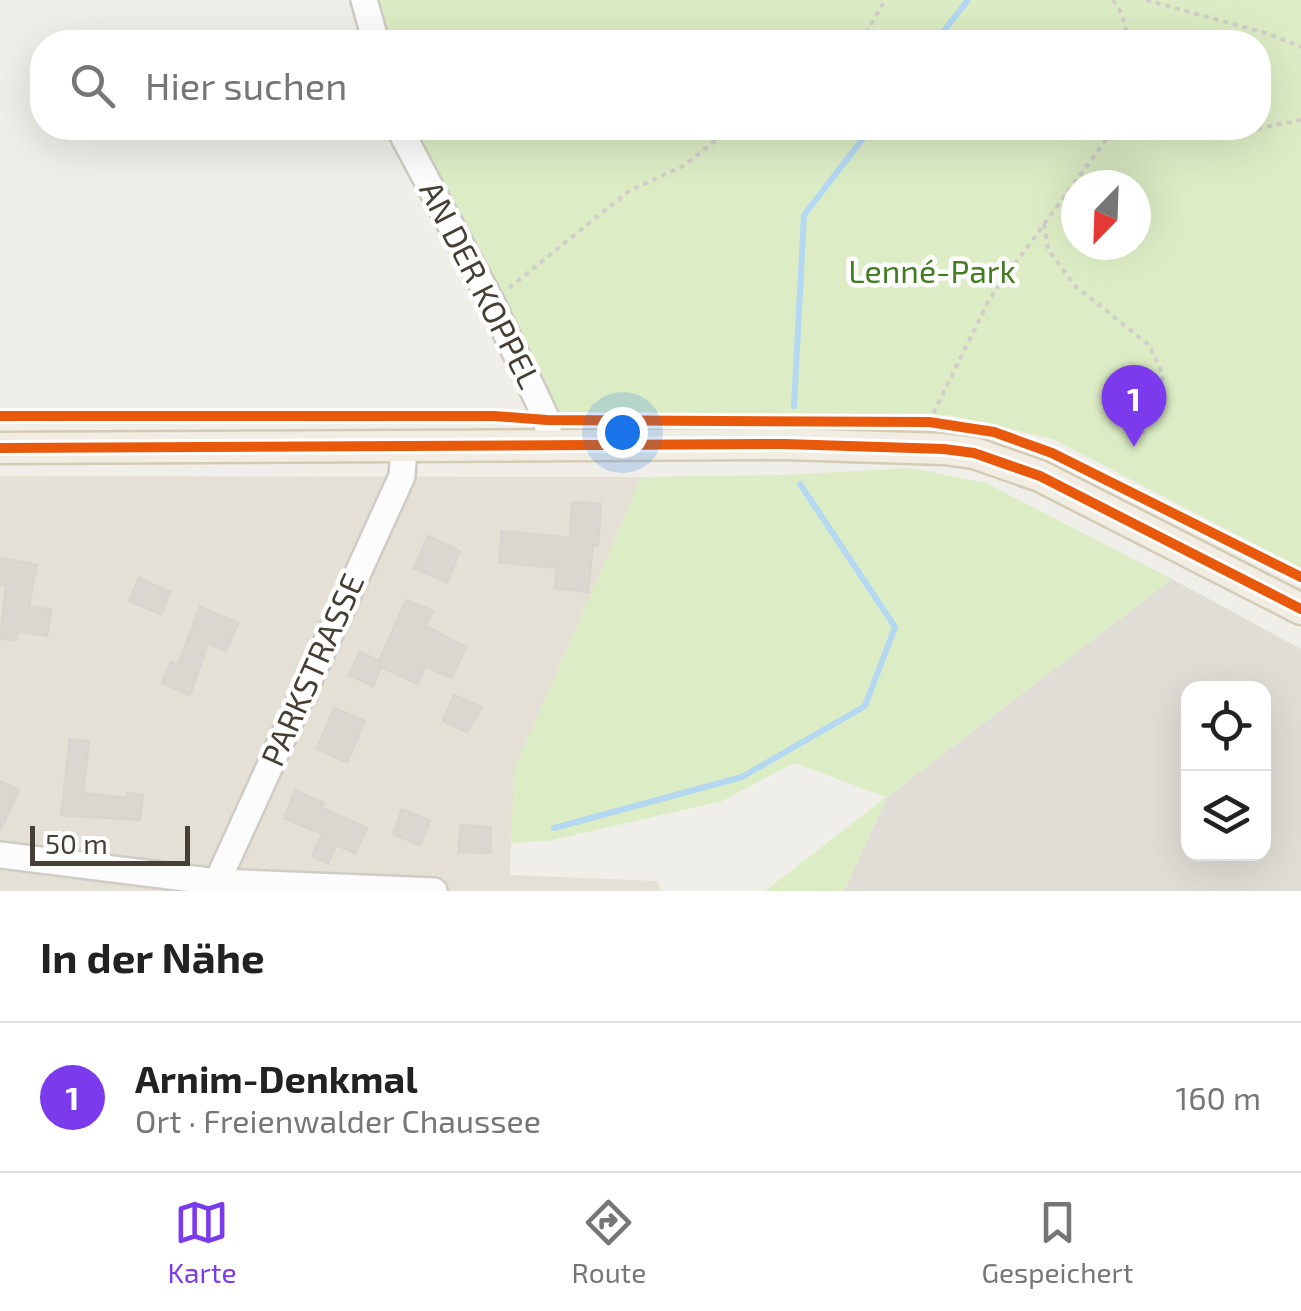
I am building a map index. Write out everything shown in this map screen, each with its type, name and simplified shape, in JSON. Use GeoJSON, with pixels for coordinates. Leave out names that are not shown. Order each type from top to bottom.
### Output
{"type":"FeatureCollection","features":[{"type":"Feature","properties":{"kind":"main road"},"geometry":{"type":"LineString","coordinates":[[0,448],[784,444],[974,453],[1040,476],[1301,608]]}},
{"type":"Feature","properties":{"kind":"street"},"geometry":{"type":"LineString","coordinates":[[364,0],[373,30]]}},
{"type":"Feature","properties":{"kind":"street","name":"AN DER KOPPEL"},"geometry":{"type":"LineString","coordinates":[[405,140],[491,301],[547,420],[550,447]]}},
{"type":"Feature","properties":{"kind":"street","name":"PARKSTRASSE"},"geometry":{"type":"LineString","coordinates":[[215,886],[402,476],[404,447]]}},
{"type":"Feature","properties":{"kind":"street"},"geometry":{"type":"LineString","coordinates":[[0,855],[215,886],[434,891]]}},
{"type":"Feature","properties":{"kind":"path"},"geometry":{"type":"LineString","coordinates":[[868,30],[885,0]]}},
{"type":"Feature","properties":{"kind":"path"},"geometry":{"type":"LineString","coordinates":[[1113,0],[1126,30]]}},
{"type":"Feature","properties":{"kind":"path"},"geometry":{"type":"LineString","coordinates":[[1146,0],[1255,30]]}},
{"type":"Feature","properties":{"kind":"path"},"geometry":{"type":"LineString","coordinates":[[1271,34],[1301,47]]}},
{"type":"Feature","properties":{"kind":"path"},"geometry":{"type":"LineString","coordinates":[[1271,126],[1301,120]]}},
{"type":"Feature","properties":{"kind":"path"},"geometry":{"type":"LineString","coordinates":[[491,301],[630,190],[685,165],[715,140]]}},
{"type":"Feature","properties":{"kind":"path"},"geometry":{"type":"LineString","coordinates":[[930,422],[990,298],[1106,140]]}},
{"type":"Feature","properties":{"kind":"path"},"geometry":{"type":"LineString","coordinates":[[1044,224],[1048,249],[1074,285],[1149,345],[1162,372],[1164,400],[1139,438]]}},
{"type":"Feature","properties":{"kind":"shaded area"},"geometry":{"type":"Polygon","coordinates":[[[0,476],[642,477],[514,770],[510,875],[658,881],[660,891],[0,891],[0,476]]]}},
{"type":"Feature","properties":{"kind":"shaded area"},"geometry":{"type":"Polygon","coordinates":[[[1172,579],[1301,649],[1301,891],[844,891],[887,797],[1172,579]]]}},
{"type":"Feature","properties":{"kind":"green space","name":"Lenné-Park"},"geometry":{"type":"Polygon","coordinates":[[[373,0],[1301,0],[1301,568],[1053,439],[948,415],[554,413],[478,243],[442,229],[389,140],[1271,140],[1271,30],[360,30],[373,0]]]}},
{"type":"Feature","properties":{"kind":"green space"},"geometry":{"type":"Polygon","coordinates":[[[910,468],[986,483],[1172,579],[887,797],[844,891],[765,891],[886,797],[794,763],[722,801],[548,841],[511,843],[514,770],[642,477],[910,468]]]}},
{"type":"Feature","properties":{"kind":"building"},"geometry":{"type":"Polygon","coordinates":[[[572,502],[601,504],[598,546],[593,545],[588,592],[555,588],[557,568],[499,562],[502,531],[570,538],[572,502]]]}},
{"type":"Feature","properties":{"kind":"building"},"geometry":{"type":"Polygon","coordinates":[[[428,536],[460,551],[447,582],[414,568],[428,536]]]}},
{"type":"Feature","properties":{"kind":"building"},"geometry":{"type":"Polygon","coordinates":[[[0,558],[37,565],[29,606],[51,610],[47,636],[18,631],[16,641],[0,638],[6,585],[0,584],[0,558]]]}},
{"type":"Feature","properties":{"kind":"building"},"geometry":{"type":"Polygon","coordinates":[[[139,578],[170,592],[161,614],[129,601],[139,578]]]}},
{"type":"Feature","properties":{"kind":"building"},"geometry":{"type":"Polygon","coordinates":[[[406,600],[433,611],[426,626],[466,647],[452,678],[425,666],[418,684],[381,667],[373,686],[349,675],[360,652],[379,661],[406,600]]]}},
{"type":"Feature","properties":{"kind":"building"},"geometry":{"type":"Polygon","coordinates":[[[200,607],[238,623],[226,651],[208,643],[190,695],[162,683],[171,662],[178,665],[200,607]]]}},
{"type":"Feature","properties":{"kind":"building"},"geometry":{"type":"Polygon","coordinates":[[[454,695],[482,707],[467,732],[443,721],[454,695]]]}},
{"type":"Feature","properties":{"kind":"building"},"geometry":{"type":"Polygon","coordinates":[[[334,708],[365,721],[347,762],[317,749],[334,708]]]}},
{"type":"Feature","properties":{"kind":"building"},"geometry":{"type":"Polygon","coordinates":[[[70,739],[89,741],[83,793],[126,798],[127,793],[143,795],[140,820],[61,815],[70,739]]]}},
{"type":"Feature","properties":{"kind":"building"},"geometry":{"type":"Polygon","coordinates":[[[0,781],[19,790],[0,831],[0,781]]]}},
{"type":"Feature","properties":{"kind":"building"},"geometry":{"type":"Polygon","coordinates":[[[295,791],[367,828],[355,853],[336,845],[328,863],[312,856],[322,834],[284,818],[295,791]]]}},
{"type":"Feature","properties":{"kind":"building"},"geometry":{"type":"Polygon","coordinates":[[[402,809],[430,821],[420,845],[393,834],[402,809]]]}},
{"type":"Feature","properties":{"kind":"building"},"geometry":{"type":"Polygon","coordinates":[[[460,825],[491,827],[490,853],[459,852],[460,825]]]}},
{"type":"Feature","properties":{"kind":"waterway"},"geometry":{"type":"LineString","coordinates":[[944,30],[968,0]]}},
{"type":"Feature","properties":{"kind":"waterway"},"geometry":{"type":"LineString","coordinates":[[794,406],[804,215],[862,140]]}},
{"type":"Feature","properties":{"kind":"waterway"},"geometry":{"type":"LineString","coordinates":[[554,828],[742,777],[865,706],[895,627],[800,484]]}},
{"type":"Feature","properties":{"kind":"cycle path"},"geometry":{"type":"LineString","coordinates":[[0,416],[494,416],[547,420],[929,422],[994,432],[1052,453],[1301,577]]}},
{"type":"Feature","properties":{"kind":"cycle path"},"geometry":{"type":"LineString","coordinates":[[0,448],[784,444],[944,449],[974,453],[1040,476],[1301,609]]}},
{"type":"Feature","properties":{"kind":"place","name":"Arnim-Denkmal"},"geometry":{"type":"Point","coordinates":[1134,447]}}]}
